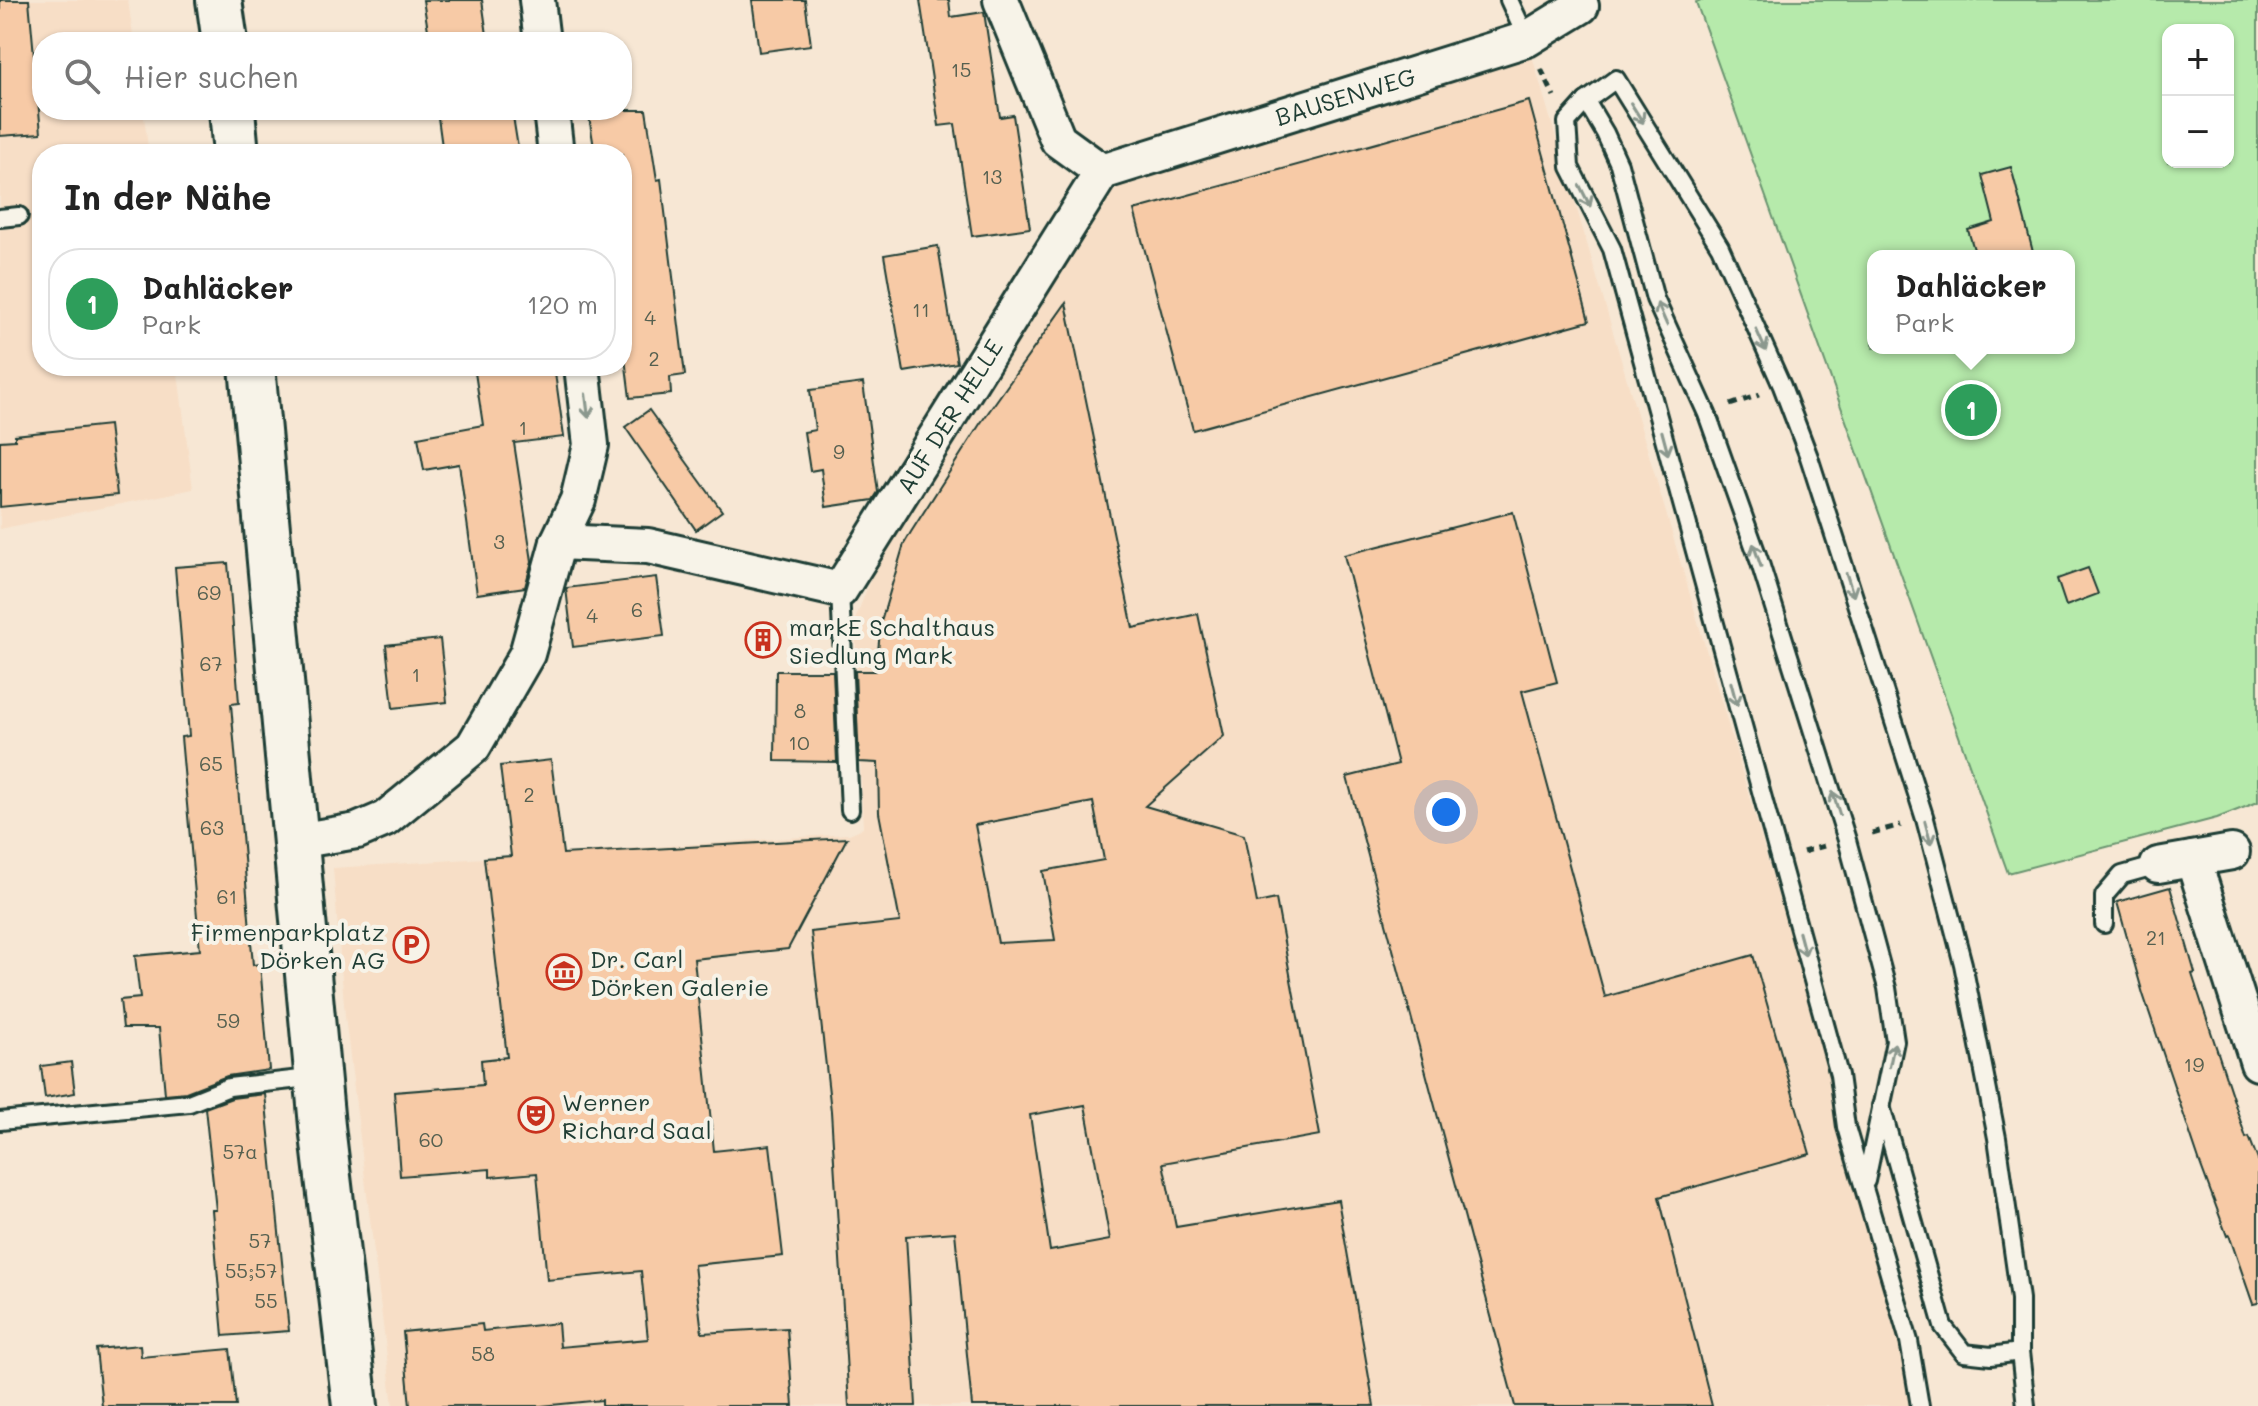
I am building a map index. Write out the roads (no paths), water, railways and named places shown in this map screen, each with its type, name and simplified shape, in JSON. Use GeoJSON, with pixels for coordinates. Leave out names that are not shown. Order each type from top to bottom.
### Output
{"type":"FeatureCollection","features":[{"type":"Feature","properties":{"kind":"main road"},"geometry":{"type":"LineString","coordinates":[[219,0],[224,32]]}},
{"type":"Feature","properties":{"kind":"main road"},"geometry":{"type":"LineString","coordinates":[[233,120],[235,144]]}},
{"type":"Feature","properties":{"kind":"main road"},"geometry":{"type":"LineString","coordinates":[[253,376],[319,1077],[355,1406]]}},
{"type":"Feature","properties":{"kind":"street"},"geometry":{"type":"LineString","coordinates":[[537,0],[541,32]]}},
{"type":"Feature","properties":{"kind":"street"},"geometry":{"type":"LineString","coordinates":[[1001,0],[1058,140],[1102,172]]}},
{"type":"Feature","properties":{"kind":"street","name":"BAUSENWEG"},"geometry":{"type":"LineString","coordinates":[[1102,172],[1527,39],[1586,3]]}},
{"type":"Feature","properties":{"kind":"street"},"geometry":{"type":"LineString","coordinates":[[552,120],[555,144]]}},
{"type":"Feature","properties":{"kind":"street","name":"AUF DER HELLE"},"geometry":{"type":"LineString","coordinates":[[840,590],[1102,172]]}},
{"type":"Feature","properties":{"kind":"street"},"geometry":{"type":"LineString","coordinates":[[296,841],[357,831],[385,819],[473,747],[527,654],[558,542],[578,500],[591,445],[583,376]]}},
{"type":"Feature","properties":{"kind":"street"},"geometry":{"type":"LineString","coordinates":[[558,542],[648,546],[840,590]]}},
{"type":"Feature","properties":{"kind":"street"},"geometry":{"type":"LineString","coordinates":[[2158,865],[2232,852]]}},
{"type":"Feature","properties":{"kind":"street"},"geometry":{"type":"LineString","coordinates":[[2193,859],[2258,1063]]}},
{"type":"Feature","properties":{"kind":"lane"},"geometry":{"type":"LineString","coordinates":[[1509,0],[1527,39]]}},
{"type":"Feature","properties":{"kind":"lane"},"geometry":{"type":"LineString","coordinates":[[1920,1406],[1909,1341],[1846,1127],[1839,1075],[1612,249],[1570,167],[1567,122],[1586,101],[1616,79],[1720,247],[1782,386],[1809,457],[1925,819],[1963,964],[1999,1152],[2020,1299],[2020,1352],[2026,1406]]}},
{"type":"Feature","properties":{"kind":"lane"},"geometry":{"type":"LineString","coordinates":[[1586,101],[1619,164],[1655,299],[1707,414],[1759,560],[1847,840],[1887,988],[1895,1041],[1864,1187]]}},
{"type":"Feature","properties":{"kind":"lane"},"geometry":{"type":"LineString","coordinates":[[0,218],[19,216]]}},
{"type":"Feature","properties":{"kind":"lane"},"geometry":{"type":"LineString","coordinates":[[840,590],[850,810]]}},
{"type":"Feature","properties":{"kind":"lane"},"geometry":{"type":"LineString","coordinates":[[2104,924],[2104,896],[2122,875],[2158,865]]}},
{"type":"Feature","properties":{"kind":"lane"},"geometry":{"type":"LineString","coordinates":[[0,1121],[189,1103],[229,1087],[319,1077]]}},
{"type":"Feature","properties":{"kind":"lane"},"geometry":{"type":"LineString","coordinates":[[1881,1106],[1943,1326],[1964,1353],[1991,1356],[2020,1352]]}},
{"type":"Feature","properties":{"kind":"place","name":"Dahläcker"},"geometry":{"type":"Point","coordinates":[1971,410]}},
{"type":"Feature","properties":{"kind":"place","name":"markE Schalthaus Siedlung Mark"},"geometry":{"type":"Point","coordinates":[763,640]}},
{"type":"Feature","properties":{"kind":"place","name":"Firmenparkplatz Dörken AG"},"geometry":{"type":"Point","coordinates":[411,945]}},
{"type":"Feature","properties":{"kind":"place","name":"Dr. Carl Dörken Galerie"},"geometry":{"type":"Point","coordinates":[564,972]}},
{"type":"Feature","properties":{"kind":"place","name":"Werner Richard Saal"},"geometry":{"type":"Point","coordinates":[536,1115]}}]}
